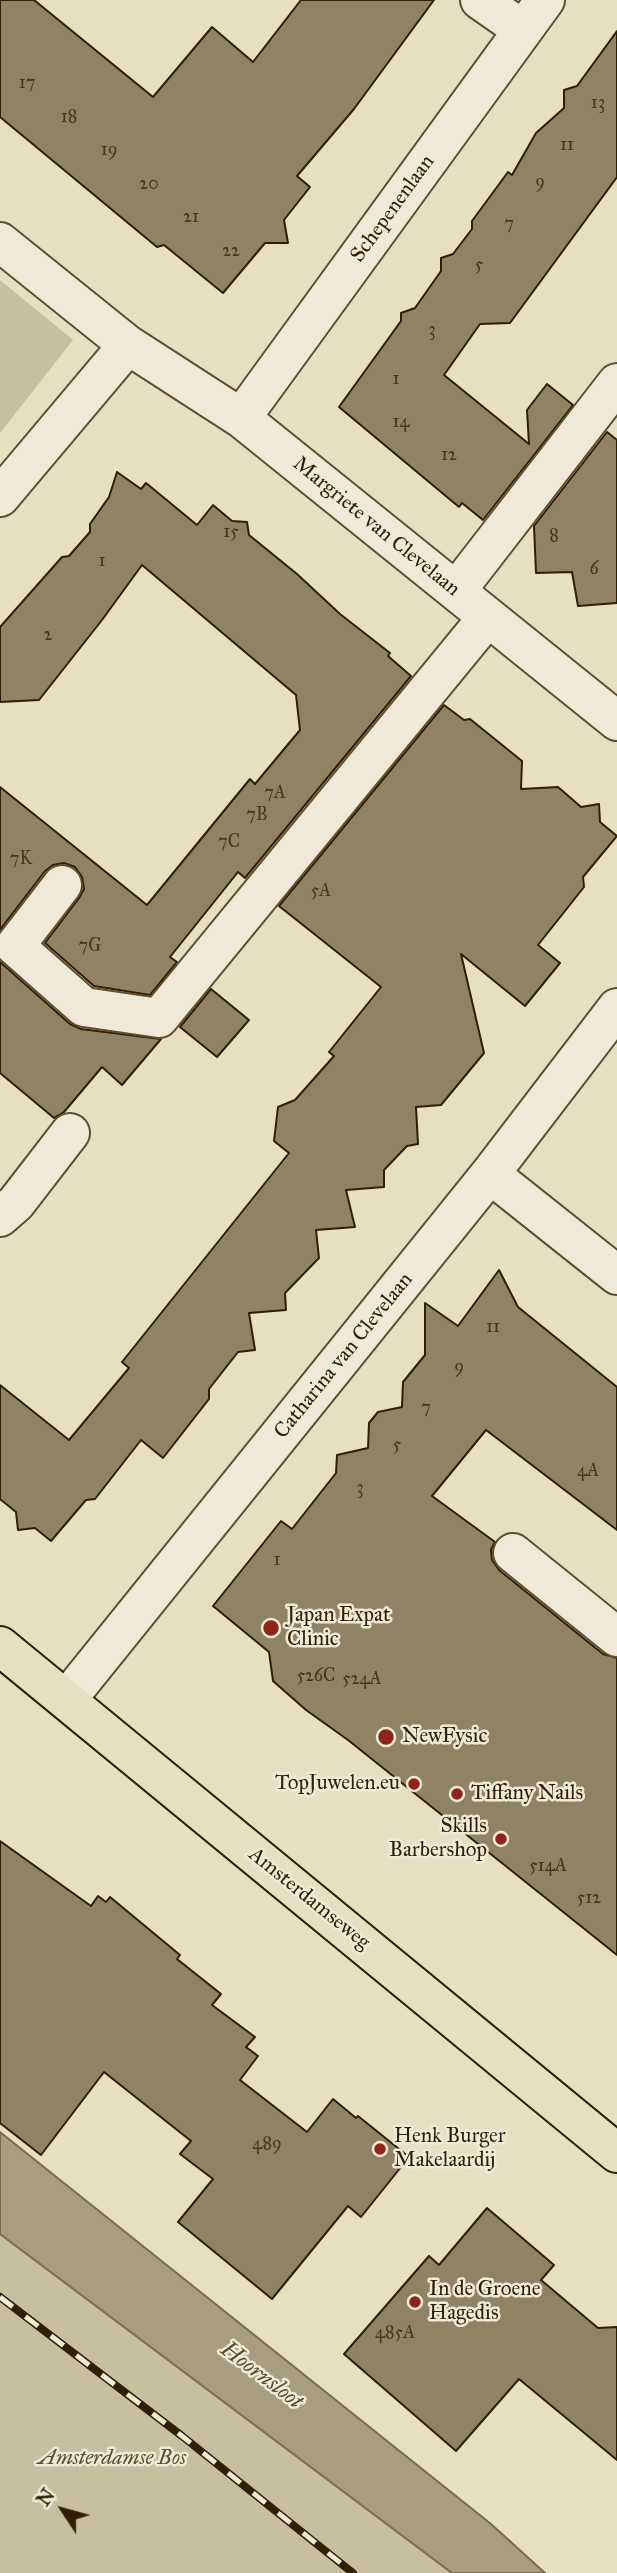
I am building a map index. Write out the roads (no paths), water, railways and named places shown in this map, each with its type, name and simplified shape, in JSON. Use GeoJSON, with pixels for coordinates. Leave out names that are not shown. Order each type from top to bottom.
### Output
{"type":"FeatureCollection","features":[{"type":"Feature","properties":{"kind":"main road","name":"Amsterdamseweg"},"geometry":{"type":"LineString","coordinates":[[0,1646],[617,2153]]}},
{"type":"Feature","properties":{"kind":"street"},"geometry":{"type":"LineString","coordinates":[[480,0],[523,30]]}},
{"type":"Feature","properties":{"kind":"street","name":"Schepenenlaan"},"geometry":{"type":"LineString","coordinates":[[241,418],[545,0]]}},
{"type":"Feature","properties":{"kind":"street","name":"Margriete van Clevelaan"},"geometry":{"type":"LineString","coordinates":[[0,242],[128,345],[241,418],[617,721]]}},
{"type":"Feature","properties":{"kind":"street"},"geometry":{"type":"LineString","coordinates":[[0,497],[128,345]]}},
{"type":"Feature","properties":{"kind":"street"},"geometry":{"type":"LineString","coordinates":[[456,591],[617,383]]}},
{"type":"Feature","properties":{"kind":"street"},"geometry":{"type":"LineString","coordinates":[[62,885],[15,946],[84,1007],[159,1018],[488,617]]}},
{"type":"Feature","properties":{"kind":"street","name":"Catharina van Clevelaan"},"geometry":{"type":"LineString","coordinates":[[67,1699],[490,1174],[617,1008]]}},
{"type":"Feature","properties":{"kind":"street"},"geometry":{"type":"LineString","coordinates":[[0,1217],[16,1203],[70,1133]]}},
{"type":"Feature","properties":{"kind":"street"},"geometry":{"type":"LineString","coordinates":[[490,1174],[617,1275]]}},
{"type":"Feature","properties":{"kind":"street"},"geometry":{"type":"LineString","coordinates":[[513,1553],[617,1637]]}},
{"type":"Feature","properties":{"kind":"water","name":"Hoornsloot"},"geometry":{"type":"Polygon","coordinates":[[[0,2132],[491,2524],[545,2573],[452,2573],[0,2234],[0,2132]]]}},
{"type":"Feature","properties":{"kind":"railway"},"geometry":{"type":"LineString","coordinates":[[0,2297],[182,2436],[353,2573]]}},
{"type":"Feature","properties":{"kind":"place","name":"Japan Expat Clinic"},"geometry":{"type":"Point","coordinates":[271,1628]}},
{"type":"Feature","properties":{"kind":"place","name":"NewFysic"},"geometry":{"type":"Point","coordinates":[386,1737]}},
{"type":"Feature","properties":{"kind":"place","name":"TopJuwelen.eu"},"geometry":{"type":"Point","coordinates":[414,1784]}},
{"type":"Feature","properties":{"kind":"place","name":"Tiffany Nails"},"geometry":{"type":"Point","coordinates":[457,1794]}},
{"type":"Feature","properties":{"kind":"place","name":"Skills Barbershop"},"geometry":{"type":"Point","coordinates":[501,1839]}},
{"type":"Feature","properties":{"kind":"place","name":"Henk Burger Makelaardij"},"geometry":{"type":"Point","coordinates":[380,2149]}},
{"type":"Feature","properties":{"kind":"place","name":"In de Groene Hagedis"},"geometry":{"type":"Point","coordinates":[415,2302]}},
{"type":"Feature","properties":{"kind":"park label","name":"Amsterdamse Bos"},"geometry":{"type":"Point","coordinates":[112,2459]}}]}
